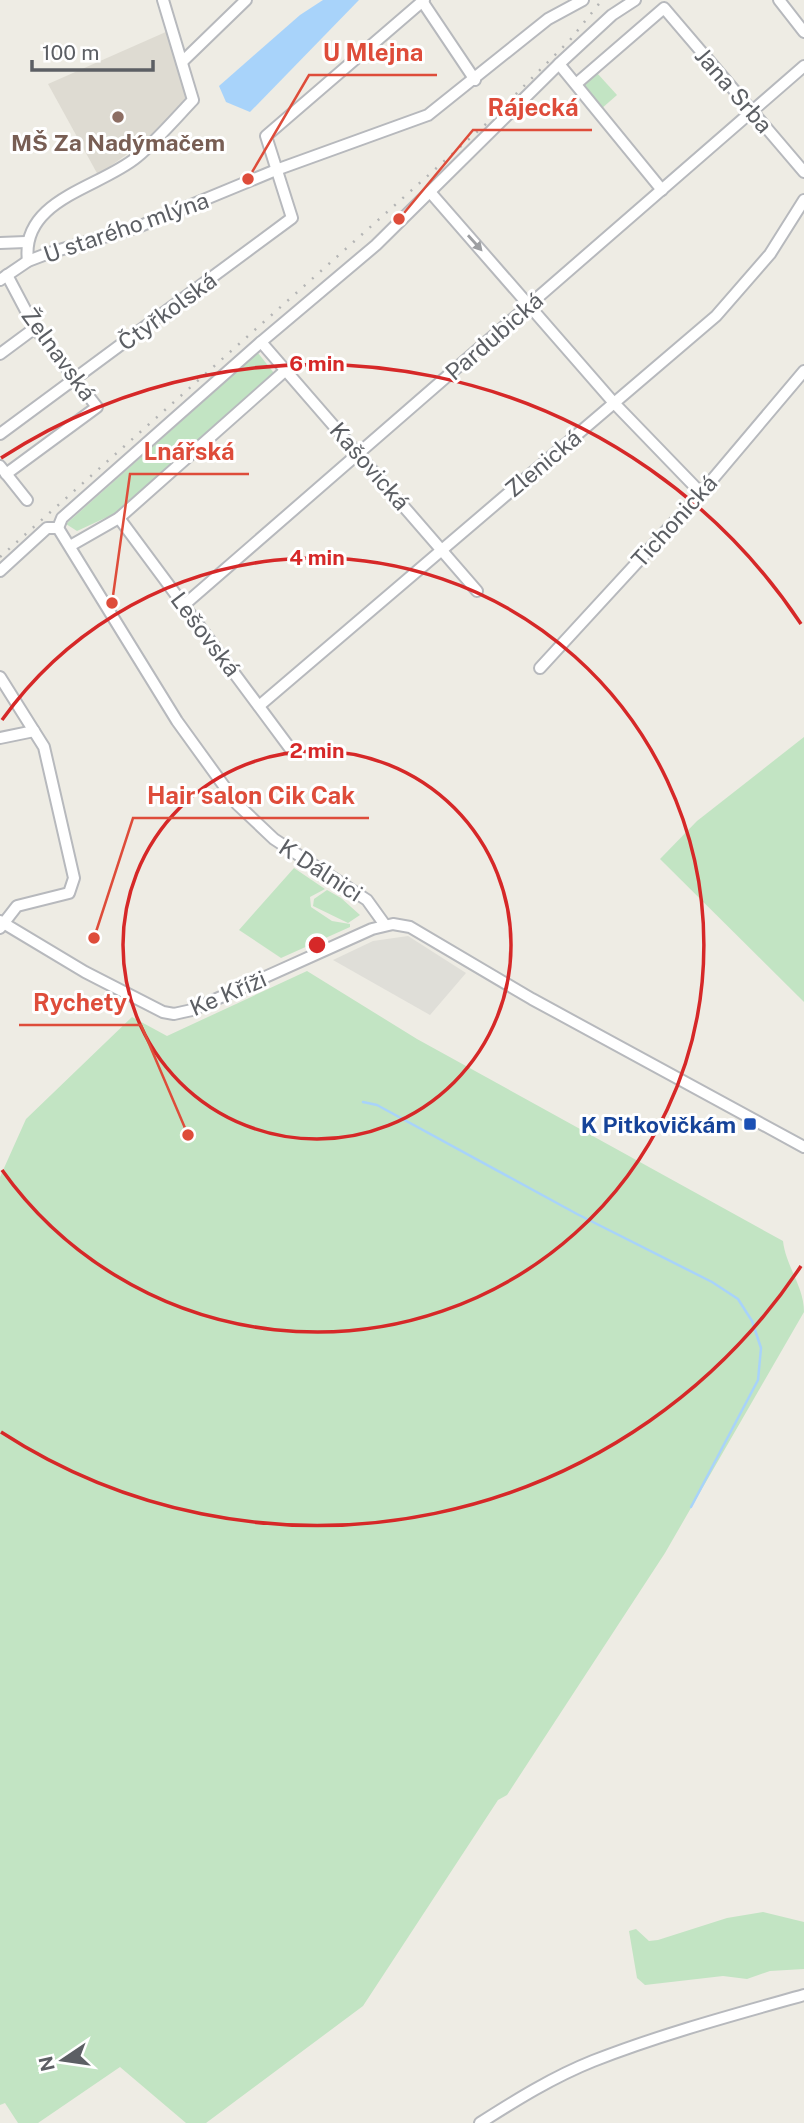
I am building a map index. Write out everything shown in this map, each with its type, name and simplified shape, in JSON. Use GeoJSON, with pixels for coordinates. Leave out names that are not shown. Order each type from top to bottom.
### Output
{"type":"FeatureCollection","features":[{"type":"Feature","properties":{"kind":"street"},"geometry":{"type":"LineString","coordinates":[[28,261],[26,242],[42,215],[65,197],[112,173],[136,157],[193,100],[163,0]]}},
{"type":"Feature","properties":{"kind":"street"},"geometry":{"type":"LineString","coordinates":[[182,62],[246,0]]}},
{"type":"Feature","properties":{"kind":"street","name":"U starého mlýna"},"geometry":{"type":"LineString","coordinates":[[4,277],[28,261],[138,227],[275,170],[428,115],[548,19],[583,0]]}},
{"type":"Feature","properties":{"kind":"street"},"geometry":{"type":"LineString","coordinates":[[0,571],[47,528],[58,528],[62,517],[261,342],[376,246],[559,64],[612,15],[635,0]]}},
{"type":"Feature","properties":{"kind":"street"},"geometry":{"type":"LineString","coordinates":[[779,0],[804,32]]}},
{"type":"Feature","properties":{"kind":"street"},"geometry":{"type":"LineString","coordinates":[[275,170],[266,136],[423,1],[475,80]]}},
{"type":"Feature","properties":{"kind":"street","name":"Jana Srba"},"geometry":{"type":"LineString","coordinates":[[576,84],[664,8],[804,172]]}},
{"type":"Feature","properties":{"kind":"street"},"geometry":{"type":"LineString","coordinates":[[559,64],[662,190]]}},
{"type":"Feature","properties":{"kind":"street","name":"Pardubická"},"geometry":{"type":"LineString","coordinates":[[184,606],[804,66]]}},
{"type":"Feature","properties":{"kind":"street","name":"Čtyřkolská"},"geometry":{"type":"LineString","coordinates":[[0,434],[292,218],[275,170]]}},
{"type":"Feature","properties":{"kind":"street"},"geometry":{"type":"LineString","coordinates":[[430,192],[614,403],[701,493]]}},
{"type":"Feature","properties":{"kind":"street","name":"Zlenická"},"geometry":{"type":"LineString","coordinates":[[259,706],[716,316],[769,254],[804,200]]}},
{"type":"Feature","properties":{"kind":"street"},"geometry":{"type":"LineString","coordinates":[[0,243],[26,242]]}},
{"type":"Feature","properties":{"kind":"street","name":"Želnavská"},"geometry":{"type":"LineString","coordinates":[[3,470],[97,407],[35,328],[4,277]]}},
{"type":"Feature","properties":{"kind":"street"},"geometry":{"type":"LineString","coordinates":[[0,354],[35,328]]}},
{"type":"Feature","properties":{"kind":"street","name":"Kašovická"},"geometry":{"type":"LineString","coordinates":[[261,342],[477,591]]}},
{"type":"Feature","properties":{"kind":"street"},"geometry":{"type":"LineString","coordinates":[[70,546],[119,518],[287,369]]}},
{"type":"Feature","properties":{"kind":"street","name":"Tichonická"},"geometry":{"type":"LineString","coordinates":[[540,668],[701,493],[804,372]]}},
{"type":"Feature","properties":{"kind":"street"},"geometry":{"type":"LineString","coordinates":[[3,470],[27,500]]}},
{"type":"Feature","properties":{"kind":"street","name":"Lešovská"},"geometry":{"type":"LineString","coordinates":[[119,518],[292,751]]}},
{"type":"Feature","properties":{"kind":"street","name":"K Dálnici"},"geometry":{"type":"LineString","coordinates":[[58,528],[177,721],[237,804],[274,839],[367,900],[385,925]]}},
{"type":"Feature","properties":{"kind":"street"},"geometry":{"type":"LineString","coordinates":[[0,677],[44,747],[75,878],[69,893],[17,906],[1,924]]}},
{"type":"Feature","properties":{"kind":"street"},"geometry":{"type":"LineString","coordinates":[[0,738],[34,731]]}},
{"type":"Feature","properties":{"kind":"street","name":"Ke Kříži"},"geometry":{"type":"LineString","coordinates":[[1,924],[85,972],[163,1012],[174,1014],[192,1010],[385,925]]}},
{"type":"Feature","properties":{"kind":"street"},"geometry":{"type":"LineString","coordinates":[[385,925],[401,925],[418,931],[532,999],[804,1147]]}},
{"type":"Feature","properties":{"kind":"street"},"geometry":{"type":"LineString","coordinates":[[480,2123],[555,2078],[592,2061],[684,2029],[804,1994]]}},
{"type":"Feature","properties":{"kind":"shaded area","name":"MŠ Za Nadýmačem"},"geometry":{"type":"Polygon","coordinates":[[[168,31],[191,95],[147,140],[98,175],[48,84],[168,31]]]}},
{"type":"Feature","properties":{"kind":"shaded area"},"geometry":{"type":"Polygon","coordinates":[[[408,936],[466,973],[430,1015],[333,960],[373,941],[408,936]]]}},
{"type":"Feature","properties":{"kind":"green space"},"geometry":{"type":"Polygon","coordinates":[[[597,73],[617,95],[601,109],[585,89],[585,83],[597,73]]]}},
{"type":"Feature","properties":{"kind":"green space"},"geometry":{"type":"Polygon","coordinates":[[[258,353],[274,373],[118,512],[77,531],[66,524],[258,353]]]}},
{"type":"Feature","properties":{"kind":"green space"},"geometry":{"type":"Polygon","coordinates":[[[804,737],[804,1002],[660,859],[697,821],[804,737]]]}},
{"type":"Feature","properties":{"kind":"green space"},"geometry":{"type":"Polygon","coordinates":[[[294,868],[325,889],[310,897],[311,907],[332,921],[350,924],[350,927],[281,958],[239,930],[294,868]]]}},
{"type":"Feature","properties":{"kind":"green space"},"geometry":{"type":"Polygon","coordinates":[[[327,890],[360,915],[348,923],[313,906],[314,899],[327,890]]]}},
{"type":"Feature","properties":{"kind":"green space"},"geometry":{"type":"Polygon","coordinates":[[[307,971],[417,1039],[783,1241],[801,1294],[804,1312],[665,1553],[507,1795],[498,1800],[363,2006],[206,2123],[186,2123],[120,2067],[38,2123],[18,2123],[5,2103],[0,2105],[0,1177],[26,1119],[132,1017],[167,1036],[307,971]]]}},
{"type":"Feature","properties":{"kind":"green space"},"geometry":{"type":"Polygon","coordinates":[[[763,1912],[804,1922],[804,1969],[770,1971],[747,1979],[723,1976],[645,1985],[637,1978],[629,1931],[636,1929],[649,1941],[658,1940],[727,1918],[763,1912]]]}},
{"type":"Feature","properties":{"kind":"water"},"geometry":{"type":"Polygon","coordinates":[[[323,0],[359,0],[250,112],[226,102],[219,86],[300,15],[323,0]]]}},
{"type":"Feature","properties":{"kind":"waterway"},"geometry":{"type":"LineString","coordinates":[[363,1102],[377,1105],[577,1214],[712,1282],[738,1299],[752,1321],[761,1348],[758,1380],[691,1507]]}},
{"type":"Feature","properties":{"kind":"railway"},"geometry":{"type":"LineString","coordinates":[[0,557],[487,123],[570,40],[602,0]]}},
{"type":"Feature","properties":{"kind":"place","name":"MŠ Za Nadýmačem"},"geometry":{"type":"Point","coordinates":[118,117]}},
{"type":"Feature","properties":{"kind":"place","name":"U Mlejna"},"geometry":{"type":"Point","coordinates":[248,179]}},
{"type":"Feature","properties":{"kind":"place","name":"Rájecká"},"geometry":{"type":"Point","coordinates":[399,219]}},
{"type":"Feature","properties":{"kind":"place","name":"Lnářská"},"geometry":{"type":"Point","coordinates":[112,603]}},
{"type":"Feature","properties":{"kind":"place","name":"Hair salon Cik Cak"},"geometry":{"type":"Point","coordinates":[94,938]}},
{"type":"Feature","properties":{"kind":"place","name":"K Pitkovičkám"},"geometry":{"type":"Point","coordinates":[750,1124]}},
{"type":"Feature","properties":{"kind":"place","name":"Rychety"},"geometry":{"type":"Point","coordinates":[188,1135]}}]}
